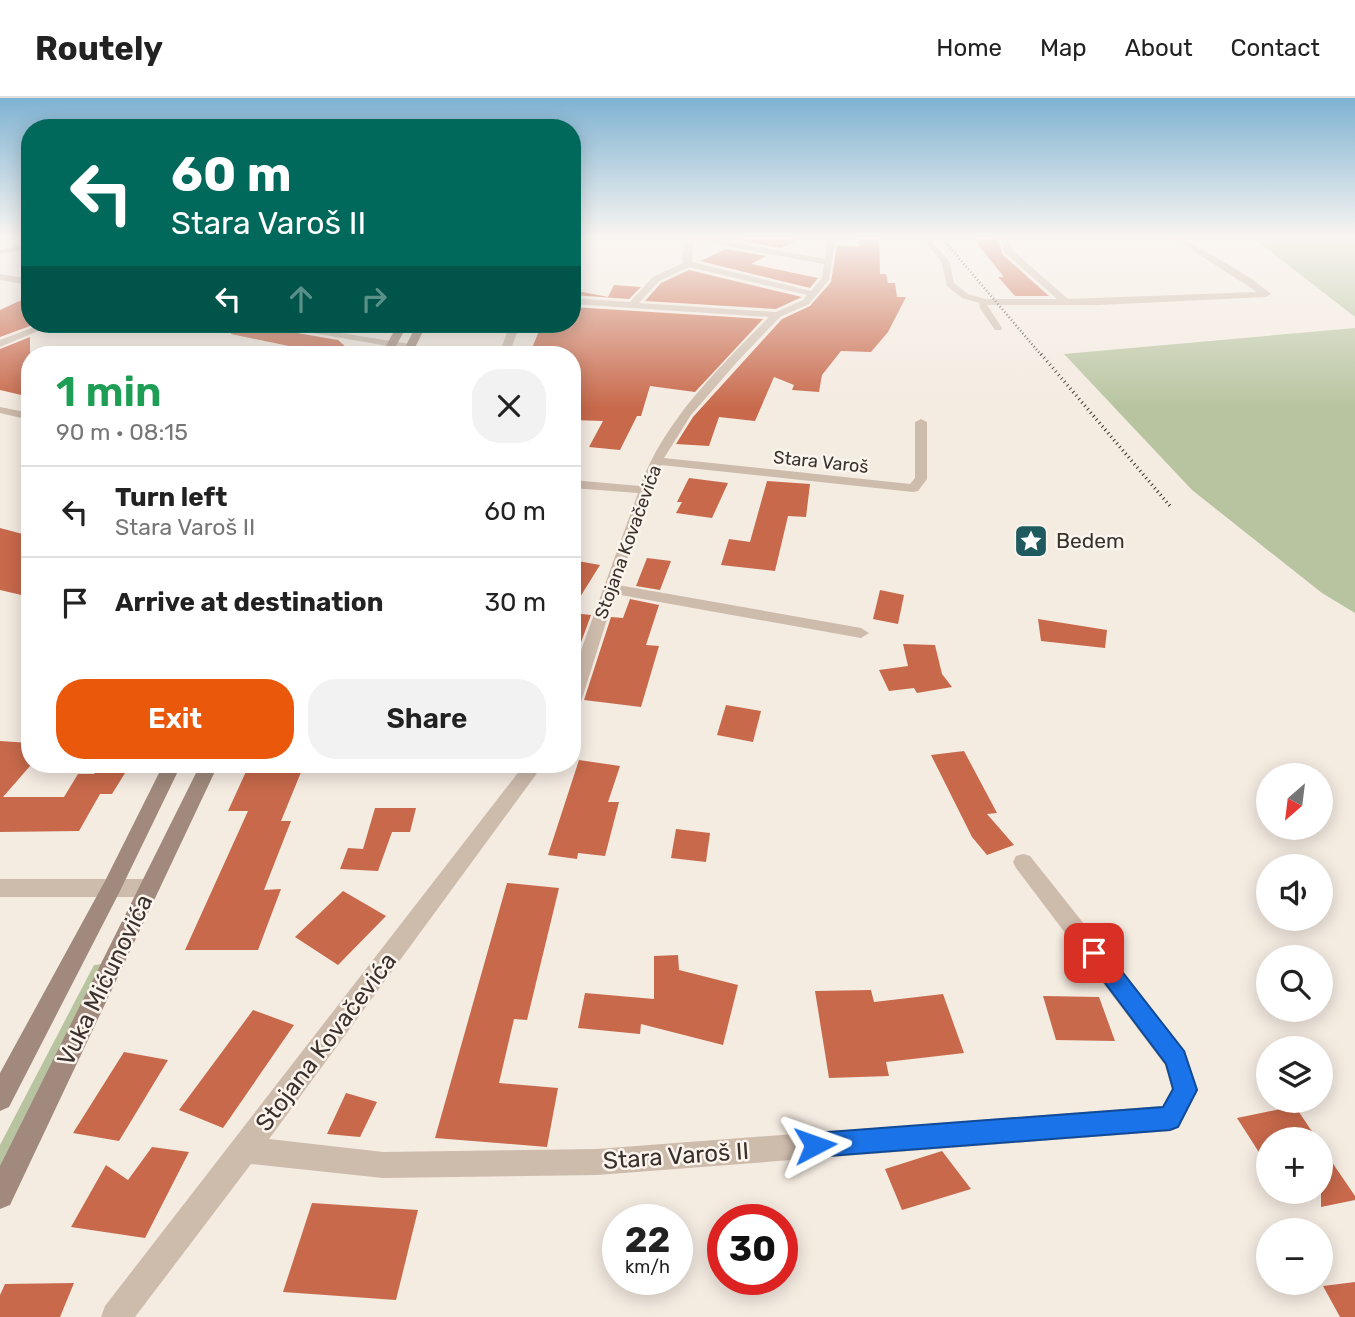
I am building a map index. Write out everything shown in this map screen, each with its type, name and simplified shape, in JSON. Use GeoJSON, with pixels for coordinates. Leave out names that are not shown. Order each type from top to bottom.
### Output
{"type":"FeatureCollection","features":[{"type":"Feature","properties":{"kind":"main road","name":"Vuka Mićunovića"},"geometry":{"type":"LineString","coordinates":[[0,1098],[168,773]]}},
{"type":"Feature","properties":{"kind":"main road","name":"Vuka Mićunovića"},"geometry":{"type":"LineString","coordinates":[[0,1195],[205,773]]}},
{"type":"Feature","properties":{"kind":"street"},"geometry":{"type":"LineString","coordinates":[[633,304],[642,294]]}},
{"type":"Feature","properties":{"kind":"street","name":"Stojana Kovačevića"},"geometry":{"type":"LineString","coordinates":[[581,674],[609,588],[656,461],[686,413],[777,315],[793,309],[813,294]]}},
{"type":"Feature","properties":{"kind":"street"},"geometry":{"type":"LineString","coordinates":[[962,294],[986,302],[1066,302],[1247,294]]}},
{"type":"Feature","properties":{"kind":"street"},"geometry":{"type":"LineString","coordinates":[[1057,294],[1066,302]]}},
{"type":"Feature","properties":{"kind":"street"},"geometry":{"type":"LineString","coordinates":[[581,301],[777,315]]}},
{"type":"Feature","properties":{"kind":"street"},"geometry":{"type":"LineString","coordinates":[[0,344],[28,333]]}},
{"type":"Feature","properties":{"kind":"street"},"geometry":{"type":"LineString","coordinates":[[309,333],[369,346]]}},
{"type":"Feature","properties":{"kind":"street"},"geometry":{"type":"LineString","coordinates":[[0,410],[21,415]]}},
{"type":"Feature","properties":{"kind":"street","name":"Stara Varoš"},"geometry":{"type":"LineString","coordinates":[[656,461],[913,488],[921,479],[921,422]]}},
{"type":"Feature","properties":{"kind":"street"},"geometry":{"type":"LineString","coordinates":[[581,485],[646,490]]}},
{"type":"Feature","properties":{"kind":"street"},"geometry":{"type":"LineString","coordinates":[[609,588],[861,632]]}},
{"type":"Feature","properties":{"kind":"street","name":"Stojana Kovačevića"},"geometry":{"type":"LineString","coordinates":[[116,1317],[528,773]]}},
{"type":"Feature","properties":{"kind":"street","name":"Stara Varoš II"},"geometry":{"type":"LineString","coordinates":[[245,1150],[383,1165],[597,1162],[1170,1118],[1185,1090],[1176,1059],[1023,862]]}},
{"type":"Feature","properties":{"kind":"street"},"geometry":{"type":"LineString","coordinates":[[0,888],[149,888]]}},
{"type":"Feature","properties":{"kind":"lane"},"geometry":{"type":"LineString","coordinates":[[986,302],[982,304],[998,328]]}},
{"type":"Feature","properties":{"kind":"green space"},"geometry":{"type":"Polygon","coordinates":[[[1325,294],[1355,294],[1355,317],[1325,294]]]}},
{"type":"Feature","properties":{"kind":"green space"},"geometry":{"type":"Polygon","coordinates":[[[1355,328],[1355,613],[1322,593],[1192,490],[1064,354],[1355,328]]]}},
{"type":"Feature","properties":{"kind":"green space"},"geometry":{"type":"Polygon","coordinates":[[[103,964],[0,1168],[0,1145],[94,965],[103,964]]]}},
{"type":"Feature","properties":{"kind":"building"},"geometry":{"type":"Polygon","coordinates":[[[581,294],[592,294],[608,297],[610,294],[634,294],[629,299],[581,296],[581,294]]]}},
{"type":"Feature","properties":{"kind":"building"},"geometry":{"type":"Polygon","coordinates":[[[651,294],[789,294],[802,297],[776,309],[645,301],[651,294]]]}},
{"type":"Feature","properties":{"kind":"building"},"geometry":{"type":"Polygon","coordinates":[[[821,294],[897,294],[897,297],[906,297],[888,332],[871,352],[841,351],[822,375],[819,392],[792,390],[794,385],[774,377],[755,421],[719,417],[709,446],[676,444],[693,417],[782,319],[810,306],[821,294]]]}},
{"type":"Feature","properties":{"kind":"building"},"geometry":{"type":"Polygon","coordinates":[[[1013,294],[1049,296],[1015,296],[1013,294]]]}},
{"type":"Feature","properties":{"kind":"building"},"geometry":{"type":"Polygon","coordinates":[[[21,300],[21,329],[0,337],[0,310],[21,300]]]}},
{"type":"Feature","properties":{"kind":"building"},"geometry":{"type":"Polygon","coordinates":[[[581,308],[763,319],[695,392],[650,386],[641,416],[637,416],[620,450],[589,447],[603,421],[581,420],[581,346],[533,346],[538,333],[581,333],[581,308]]]}},
{"type":"Feature","properties":{"kind":"building"},"geometry":{"type":"Polygon","coordinates":[[[297,333],[338,340],[345,346],[289,346],[231,334],[297,333]]]}},
{"type":"Feature","properties":{"kind":"building"},"geometry":{"type":"Polygon","coordinates":[[[30,337],[30,346],[21,346],[21,395],[0,390],[0,349],[30,337]]]}},
{"type":"Feature","properties":{"kind":"building"},"geometry":{"type":"Polygon","coordinates":[[[689,478],[728,483],[712,518],[676,513],[682,502],[677,502],[689,478]]]}},
{"type":"Feature","properties":{"kind":"building"},"geometry":{"type":"Polygon","coordinates":[[[767,481],[810,484],[806,517],[788,516],[775,571],[721,565],[729,539],[750,542],[767,481]]]}},
{"type":"Feature","properties":{"kind":"building"},"geometry":{"type":"Polygon","coordinates":[[[0,528],[21,534],[21,595],[0,590],[0,528]]]}},
{"type":"Feature","properties":{"kind":"building"},"geometry":{"type":"Polygon","coordinates":[[[647,558],[671,561],[660,590],[636,586],[647,558]]]}},
{"type":"Feature","properties":{"kind":"building"},"geometry":{"type":"Polygon","coordinates":[[[581,562],[600,565],[581,596],[581,562]]]}},
{"type":"Feature","properties":{"kind":"building"},"geometry":{"type":"Polygon","coordinates":[[[880,590],[904,595],[898,624],[873,619],[880,590]]]}},
{"type":"Feature","properties":{"kind":"building"},"geometry":{"type":"Polygon","coordinates":[[[630,599],[659,605],[646,645],[659,646],[641,707],[584,700],[611,617],[623,618],[630,599]]]}},
{"type":"Feature","properties":{"kind":"building"},"geometry":{"type":"Polygon","coordinates":[[[581,614],[591,615],[581,642],[581,614]]]}},
{"type":"Feature","properties":{"kind":"building"},"geometry":{"type":"Polygon","coordinates":[[[1038,619],[1107,630],[1105,648],[1041,641],[1038,619]]]}},
{"type":"Feature","properties":{"kind":"building"},"geometry":{"type":"Polygon","coordinates":[[[903,644],[935,645],[942,674],[952,687],[917,693],[914,688],[889,691],[879,670],[908,666],[903,644]]]}},
{"type":"Feature","properties":{"kind":"building"},"geometry":{"type":"Polygon","coordinates":[[[726,705],[761,711],[753,742],[717,735],[726,705]]]}},
{"type":"Feature","properties":{"kind":"building"},"geometry":{"type":"Polygon","coordinates":[[[0,741],[21,742],[21,773],[24,773],[3,797],[64,797],[78,774],[125,773],[112,794],[100,794],[79,831],[0,832],[0,741]]]}},
{"type":"Feature","properties":{"kind":"building"},"geometry":{"type":"Polygon","coordinates":[[[964,751],[997,813],[987,814],[1014,845],[987,855],[972,837],[931,755],[964,751]]]}},
{"type":"Feature","properties":{"kind":"building"},"geometry":{"type":"Polygon","coordinates":[[[581,760],[620,766],[608,802],[619,802],[605,856],[578,853],[577,859],[548,855],[575,773],[581,773],[581,760]]]}},
{"type":"Feature","properties":{"kind":"building"},"geometry":{"type":"Polygon","coordinates":[[[245,773],[301,773],[281,821],[291,821],[264,890],[281,889],[258,950],[185,950],[248,811],[228,811],[245,773]]]}},
{"type":"Feature","properties":{"kind":"building"},"geometry":{"type":"Polygon","coordinates":[[[375,808],[416,808],[410,832],[392,832],[378,871],[340,869],[348,848],[363,849],[375,808]]]}},
{"type":"Feature","properties":{"kind":"building"},"geometry":{"type":"Polygon","coordinates":[[[676,829],[710,833],[706,862],[671,858],[676,829]]]}},
{"type":"Feature","properties":{"kind":"building"},"geometry":{"type":"Polygon","coordinates":[[[507,883],[559,888],[527,1020],[514,1019],[499,1083],[558,1088],[547,1147],[435,1138],[507,883]]]}},
{"type":"Feature","properties":{"kind":"building"},"geometry":{"type":"Polygon","coordinates":[[[343,891],[386,916],[338,965],[295,937],[343,891]]]}},
{"type":"Feature","properties":{"kind":"building"},"geometry":{"type":"Polygon","coordinates":[[[678,955],[679,970],[738,985],[723,1045],[641,1024],[640,1034],[578,1028],[585,993],[654,999],[654,956],[678,955]]]}},
{"type":"Feature","properties":{"kind":"building"},"geometry":{"type":"Polygon","coordinates":[[[871,990],[874,1002],[943,994],[964,1053],[886,1062],[889,1076],[829,1078],[815,991],[871,990]]]}},
{"type":"Feature","properties":{"kind":"building"},"geometry":{"type":"Polygon","coordinates":[[[1043,996],[1099,997],[1115,1041],[1056,1040],[1043,996]]]}},
{"type":"Feature","properties":{"kind":"building"},"geometry":{"type":"Polygon","coordinates":[[[253,1010],[294,1025],[223,1128],[179,1110],[253,1010]]]}},
{"type":"Feature","properties":{"kind":"building"},"geometry":{"type":"Polygon","coordinates":[[[124,1052],[168,1060],[119,1141],[73,1133],[124,1052]]]}},
{"type":"Feature","properties":{"kind":"building"},"geometry":{"type":"Polygon","coordinates":[[[346,1093],[377,1102],[360,1137],[327,1134],[346,1093]]]}},
{"type":"Feature","properties":{"kind":"building"},"geometry":{"type":"Polygon","coordinates":[[[1261,1113],[1300,1113],[1309,1127],[1256,1127],[1256,1148],[1237,1118],[1261,1113]]]}},
{"type":"Feature","properties":{"kind":"building"},"geometry":{"type":"Polygon","coordinates":[[[152,1147],[189,1152],[145,1238],[71,1227],[106,1165],[128,1180],[152,1147]]]}},
{"type":"Feature","properties":{"kind":"building"},"geometry":{"type":"Polygon","coordinates":[[[942,1151],[971,1189],[902,1210],[885,1169],[942,1151]]]}},
{"type":"Feature","properties":{"kind":"building"},"geometry":{"type":"Polygon","coordinates":[[[1333,1164],[1355,1200],[1321,1207],[1321,1204],[1333,1204],[1333,1164]]]}},
{"type":"Feature","properties":{"kind":"building"},"geometry":{"type":"Polygon","coordinates":[[[312,1203],[418,1210],[396,1300],[283,1292],[312,1203]]]}},
{"type":"Feature","properties":{"kind":"building"},"geometry":{"type":"Polygon","coordinates":[[[1355,1282],[1355,1317],[1340,1317],[1328,1295],[1333,1295],[1333,1285],[1355,1282]]]}},
{"type":"Feature","properties":{"kind":"building"},"geometry":{"type":"Polygon","coordinates":[[[74,1283],[60,1317],[0,1317],[0,1295],[5,1284],[74,1283]]]}},
{"type":"Feature","properties":{"kind":"railway"},"geometry":{"type":"LineString","coordinates":[[989,294],[1042,356]]}},
{"type":"Feature","properties":{"kind":"railway"},"geometry":{"type":"LineString","coordinates":[[1041,354],[1170,506]]}},
{"type":"Feature","properties":{"kind":"place","name":"Bedem"},"geometry":{"type":"Point","coordinates":[1031,541]}},
{"type":"Feature","properties":{"kind":"route"},"geometry":{"type":"LineString","coordinates":[[815,1145],[1170,1118],[1185,1090],[1176,1059],[1094,953]]}}]}
